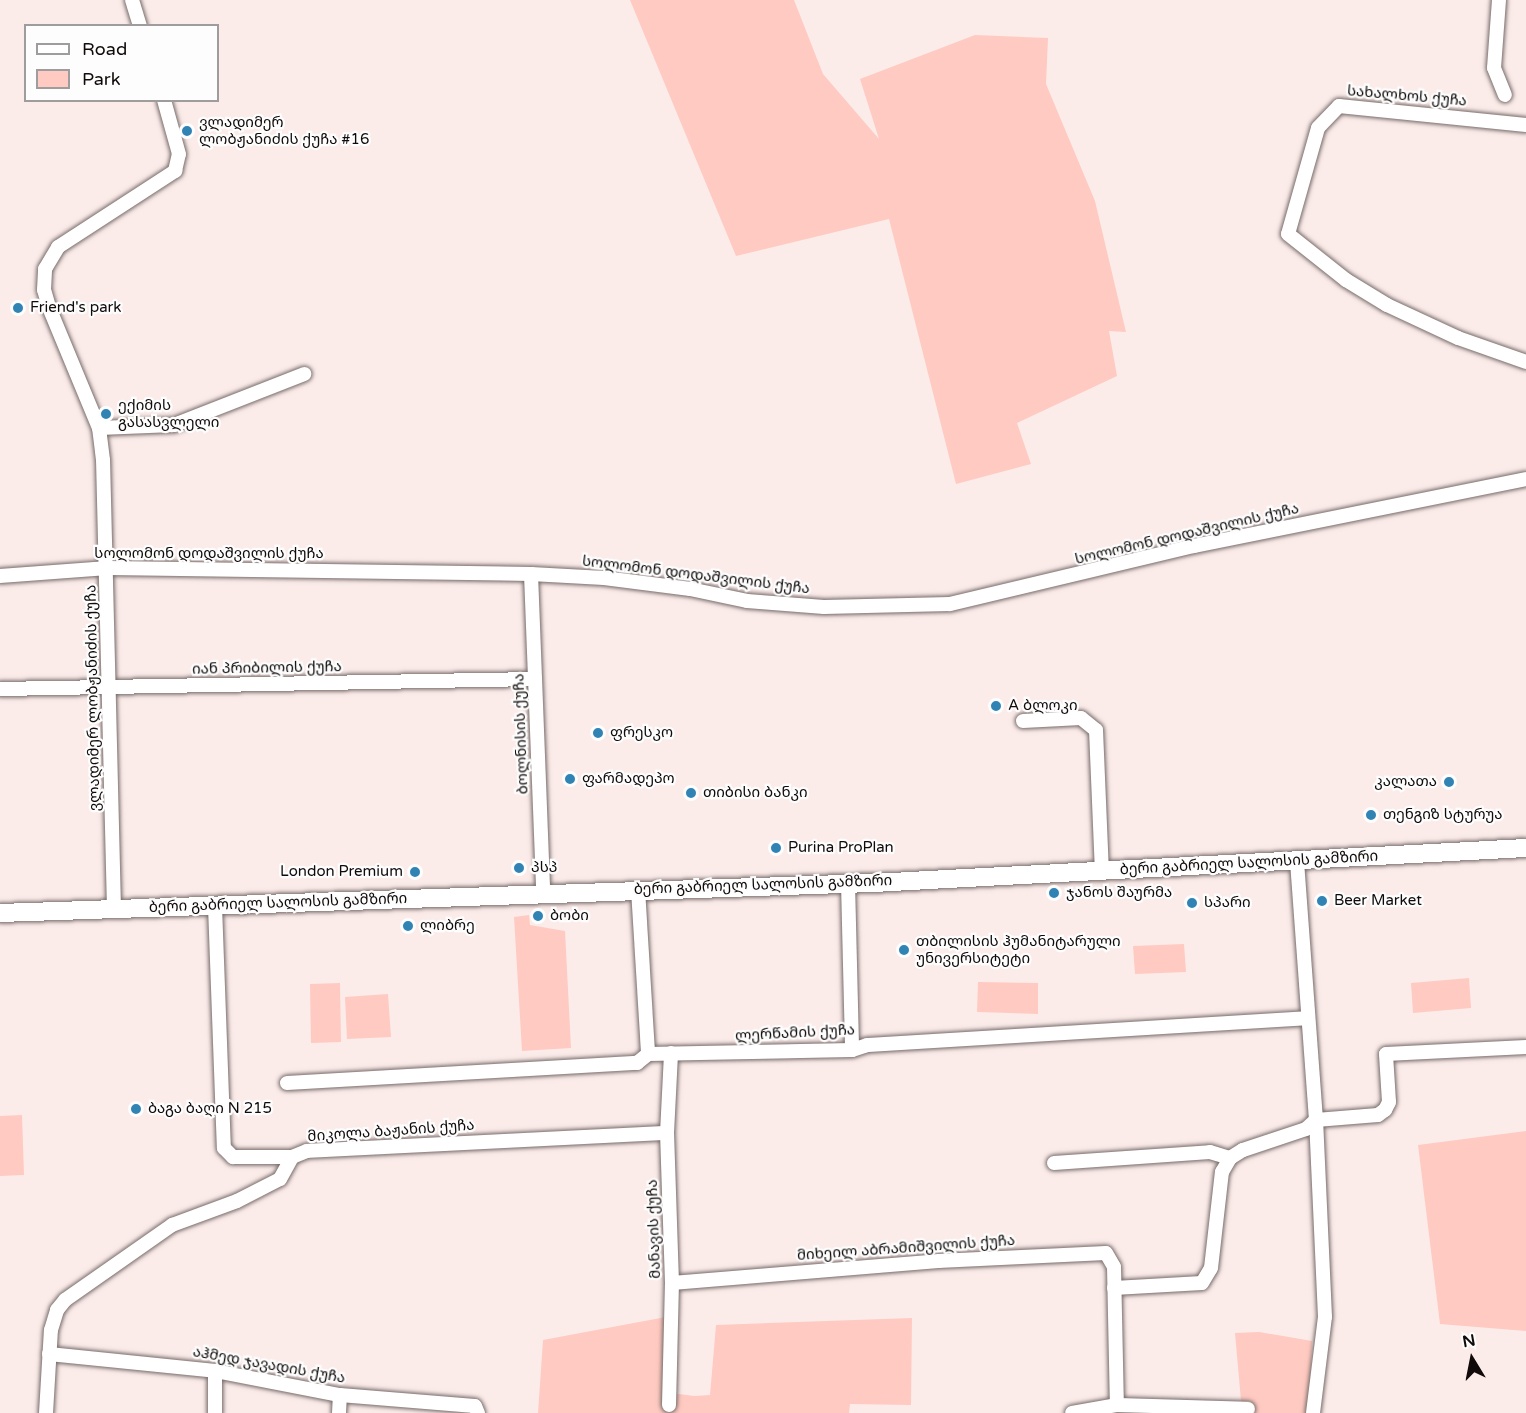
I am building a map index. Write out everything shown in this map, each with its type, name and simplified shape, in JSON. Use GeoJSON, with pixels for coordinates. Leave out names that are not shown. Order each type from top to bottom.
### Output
{"type":"FeatureCollection","features":[{"type":"Feature","properties":{"kind":"main road","name":"ბერი გაბრიელ სალოსის გამზირი"},"geometry":{"type":"LineString","coordinates":[[0,913],[848,883],[1526,848]]}},
{"type":"Feature","properties":{"kind":"street"},"geometry":{"type":"LineString","coordinates":[[132,0],[139,24]]}},
{"type":"Feature","properties":{"kind":"street"},"geometry":{"type":"LineString","coordinates":[[1499,0],[1494,68],[1505,95]]}},
{"type":"Feature","properties":{"kind":"street","name":"ვლადიმერ ლობჟანიძის ქუჩა"},"geometry":{"type":"LineString","coordinates":[[114,909],[108,568],[99,428],[49,307],[44,290],[45,269],[58,247],[175,171],[179,154],[165,102]]}},
{"type":"Feature","properties":{"kind":"street","name":"სახალხოს ქუჩა"},"geometry":{"type":"LineString","coordinates":[[1526,125],[1339,106],[1318,128],[1288,234],[1346,280],[1387,306],[1458,338],[1526,362]]}},
{"type":"Feature","properties":{"kind":"street"},"geometry":{"type":"LineString","coordinates":[[99,428],[174,425],[304,374]]}},
{"type":"Feature","properties":{"kind":"street","name":"სოლომონ დოდაშვილის ქუჩა"},"geometry":{"type":"LineString","coordinates":[[0,576],[108,568],[531,574],[604,578],[690,589],[747,601],[824,607],[950,604],[1194,546],[1523,477]]}},
{"type":"Feature","properties":{"kind":"street","name":"ბოლნისის ქუჩა"},"geometry":{"type":"LineString","coordinates":[[531,574],[543,892]]}},
{"type":"Feature","properties":{"kind":"street","name":"იან პრიბილის ქუჩა"},"geometry":{"type":"LineString","coordinates":[[0,689],[535,679]]}},
{"type":"Feature","properties":{"kind":"street"},"geometry":{"type":"LineString","coordinates":[[1023,721],[1081,718],[1096,730],[1102,871]]}},
{"type":"Feature","properties":{"kind":"street"},"geometry":{"type":"LineString","coordinates":[[1297,861],[1316,1120],[1325,1317],[1313,1413]]}},
{"type":"Feature","properties":{"kind":"street"},"geometry":{"type":"LineString","coordinates":[[848,883],[852,1050]]}},
{"type":"Feature","properties":{"kind":"street"},"geometry":{"type":"LineString","coordinates":[[638,889],[648,1054]]}},
{"type":"Feature","properties":{"kind":"street"},"geometry":{"type":"LineString","coordinates":[[215,906],[224,1148],[233,1157],[292,1157]]}},
{"type":"Feature","properties":{"kind":"street","name":"ლერწამის ქუჩა"},"geometry":{"type":"LineString","coordinates":[[287,1083],[637,1063],[648,1054],[852,1050],[867,1045],[1307,1018]]}},
{"type":"Feature","properties":{"kind":"street"},"geometry":{"type":"LineString","coordinates":[[1117,1405],[1114,1288],[1202,1283],[1208,1277],[1222,1172],[1230,1158],[1243,1150],[1306,1129],[1316,1120],[1378,1115],[1385,1110],[1389,1102],[1386,1054],[1526,1047]]}},
{"type":"Feature","properties":{"kind":"street","name":"მანავის ქუჩა"},"geometry":{"type":"LineString","coordinates":[[669,1404],[672,1282],[667,1133],[671,1053]]}},
{"type":"Feature","properties":{"kind":"street","name":"მიკოლა ბაჟანის ქუჩა"},"geometry":{"type":"LineString","coordinates":[[46,1413],[49,1354],[57,1310],[78,1288],[172,1225],[237,1202],[280,1179],[292,1157],[307,1150],[667,1133]]}},
{"type":"Feature","properties":{"kind":"street"},"geometry":{"type":"LineString","coordinates":[[1054,1163],[1210,1152],[1230,1158]]}},
{"type":"Feature","properties":{"kind":"street","name":"მიხეილ აბრამიშვილის ქუჩა"},"geometry":{"type":"LineString","coordinates":[[672,1282],[1098,1252],[1106,1253],[1114,1267],[1114,1288]]}},
{"type":"Feature","properties":{"kind":"street","name":"აჰმედ ჯავადის ქუჩა"},"geometry":{"type":"LineString","coordinates":[[49,1354],[215,1371],[340,1395],[475,1406],[478,1413]]}},
{"type":"Feature","properties":{"kind":"street"},"geometry":{"type":"LineString","coordinates":[[215,1371],[215,1413]]}},
{"type":"Feature","properties":{"kind":"street"},"geometry":{"type":"LineString","coordinates":[[339,1413],[340,1395]]}},
{"type":"Feature","properties":{"kind":"street"},"geometry":{"type":"LineString","coordinates":[[1072,1413],[1117,1405],[1140,1411],[1248,1409]]}},
{"type":"Feature","properties":{"kind":"green space"},"geometry":{"type":"Polygon","coordinates":[[[630,0],[794,0],[823,74],[879,139],[860,79],[975,35],[1048,38],[1046,84],[1095,201],[1126,332],[1109,331],[1117,376],[1017,423],[1031,464],[956,484],[889,219],[736,256],[630,0]]]}},
{"type":"Feature","properties":{"kind":"green space"},"geometry":{"type":"Polygon","coordinates":[[[529,915],[530,925],[565,931],[571,1048],[522,1051],[514,917],[529,915]]]}},
{"type":"Feature","properties":{"kind":"green space"},"geometry":{"type":"Polygon","coordinates":[[[1184,944],[1186,972],[1135,974],[1133,946],[1184,944]]]}},
{"type":"Feature","properties":{"kind":"green space"},"geometry":{"type":"Polygon","coordinates":[[[1469,978],[1471,1008],[1413,1013],[1411,983],[1469,978]]]}},
{"type":"Feature","properties":{"kind":"green space"},"geometry":{"type":"Polygon","coordinates":[[[978,982],[1038,983],[1038,1014],[977,1012],[978,982]]]}},
{"type":"Feature","properties":{"kind":"green space"},"geometry":{"type":"Polygon","coordinates":[[[340,983],[341,1042],[311,1043],[310,984],[340,983]]]}},
{"type":"Feature","properties":{"kind":"green space"},"geometry":{"type":"Polygon","coordinates":[[[388,994],[391,1037],[347,1039],[345,997],[388,994]]]}},
{"type":"Feature","properties":{"kind":"green space"},"geometry":{"type":"Polygon","coordinates":[[[22,1115],[24,1175],[0,1176],[0,1116],[22,1115]]]}},
{"type":"Feature","properties":{"kind":"green space"},"geometry":{"type":"Polygon","coordinates":[[[1526,1131],[1526,1331],[1440,1324],[1418,1145],[1526,1131]]]}},
{"type":"Feature","properties":{"kind":"green space"},"geometry":{"type":"Polygon","coordinates":[[[666,1317],[664,1392],[694,1396],[710,1395],[716,1325],[912,1318],[911,1405],[850,1404],[849,1413],[538,1413],[543,1340],[666,1317]]]}},
{"type":"Feature","properties":{"kind":"green space"},"geometry":{"type":"Polygon","coordinates":[[[1259,1332],[1312,1341],[1309,1413],[1146,1413],[1242,1412],[1235,1333],[1259,1332]]]}},
{"type":"Feature","properties":{"kind":"place","name":"ვლადიმერ ლობჟანიძის ქუჩა #16"},"geometry":{"type":"Point","coordinates":[187,131]}},
{"type":"Feature","properties":{"kind":"place","name":"Friend's park"},"geometry":{"type":"Point","coordinates":[18,308]}},
{"type":"Feature","properties":{"kind":"place","name":"ექიმის გასასვლელი"},"geometry":{"type":"Point","coordinates":[106,414]}},
{"type":"Feature","properties":{"kind":"place","name":"A ბლოკი"},"geometry":{"type":"Point","coordinates":[996,706]}},
{"type":"Feature","properties":{"kind":"place","name":"ფრესკო"},"geometry":{"type":"Point","coordinates":[598,733]}},
{"type":"Feature","properties":{"kind":"place","name":"ფარმადეპო"},"geometry":{"type":"Point","coordinates":[570,779]}},
{"type":"Feature","properties":{"kind":"place","name":"კალათა"},"geometry":{"type":"Point","coordinates":[1449,782]}},
{"type":"Feature","properties":{"kind":"place","name":"თიბისი ბანკი"},"geometry":{"type":"Point","coordinates":[691,793]}},
{"type":"Feature","properties":{"kind":"place","name":"თენგიზ სტურუა"},"geometry":{"type":"Point","coordinates":[1371,815]}},
{"type":"Feature","properties":{"kind":"place","name":"Purina ProPlan"},"geometry":{"type":"Point","coordinates":[776,848]}},
{"type":"Feature","properties":{"kind":"place","name":"პსპ"},"geometry":{"type":"Point","coordinates":[519,868]}},
{"type":"Feature","properties":{"kind":"place","name":"London Premium"},"geometry":{"type":"Point","coordinates":[415,872]}},
{"type":"Feature","properties":{"kind":"place","name":"ჯანოს შაურმა"},"geometry":{"type":"Point","coordinates":[1054,893]}},
{"type":"Feature","properties":{"kind":"place","name":"Beer Market"},"geometry":{"type":"Point","coordinates":[1322,901]}},
{"type":"Feature","properties":{"kind":"place","name":"სპარი"},"geometry":{"type":"Point","coordinates":[1192,903]}},
{"type":"Feature","properties":{"kind":"place","name":"ბობი"},"geometry":{"type":"Point","coordinates":[538,916]}},
{"type":"Feature","properties":{"kind":"place","name":"ლიბრე"},"geometry":{"type":"Point","coordinates":[408,926]}},
{"type":"Feature","properties":{"kind":"place","name":"თბილისის ჰუმანიტარული უნივერსიტეტი"},"geometry":{"type":"Point","coordinates":[904,950]}},
{"type":"Feature","properties":{"kind":"place","name":"ბაგა ბაღი N 215"},"geometry":{"type":"Point","coordinates":[136,1109]}}]}
